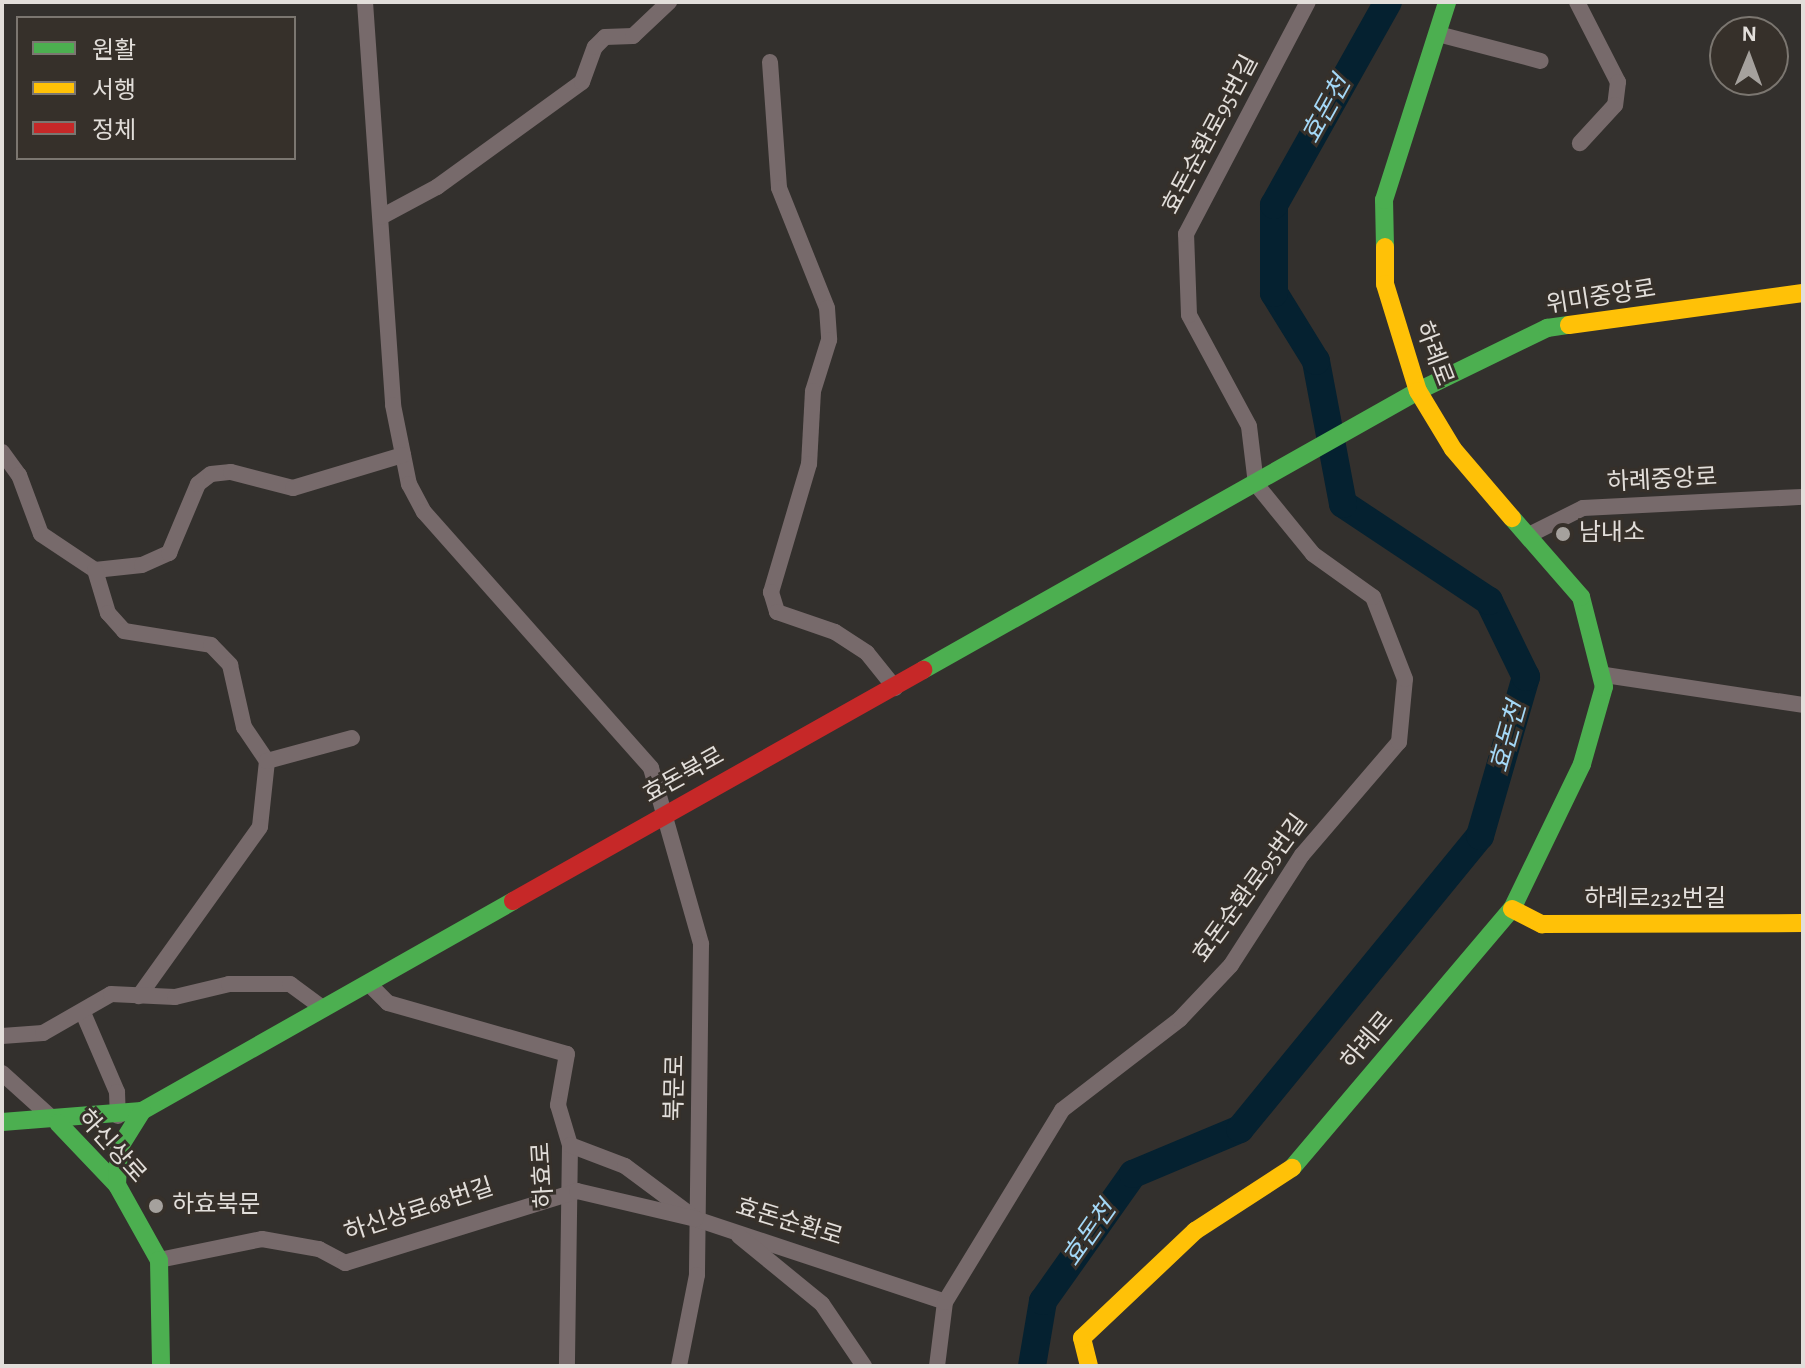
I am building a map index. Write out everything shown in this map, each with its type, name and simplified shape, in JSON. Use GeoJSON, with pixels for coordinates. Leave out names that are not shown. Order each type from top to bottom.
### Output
{"type":"FeatureCollection","features":[{"type":"Feature","properties":{"kind":"street","name":"북문로"},"geometry":{"type":"LineString","coordinates":[[365,2],[403,455],[424,512],[651,768],[701,944],[694,1318],[679,1366]]}},
{"type":"Feature","properties":{"kind":"street"},"geometry":{"type":"LineString","coordinates":[[381,217],[437,187],[582,82],[595,47],[605,37],[633,36],[669,2]]}},
{"type":"Feature","properties":{"kind":"street","name":"효돈순환로95번길"},"geometry":{"type":"LineString","coordinates":[[945,1302],[1062,1110],[1107,1068],[1180,1019],[1231,965],[1302,855],[1399,742],[1405,679],[1373,597],[1313,554],[1265,480],[1249,426],[1189,315],[1186,234],[1308,2]]}},
{"type":"Feature","properties":{"kind":"street","name":"하례로"},"geometry":{"type":"LineString","coordinates":[[1089,1366],[1082,1338],[1195,1231],[1280,1182],[1512,909],[1582,764],[1605,675],[1581,597],[1453,449],[1418,391],[1385,284],[1380,235],[1384,200],[1447,2]]}},
{"type":"Feature","properties":{"kind":"street"},"geometry":{"type":"LineString","coordinates":[[1577,2],[1618,82],[1615,105],[1580,143]]}},
{"type":"Feature","properties":{"kind":"street"},"geometry":{"type":"LineString","coordinates":[[1438,34],[1541,61]]}},
{"type":"Feature","properties":{"kind":"street"},"geometry":{"type":"LineString","coordinates":[[770,62],[779,188],[827,308],[829,340],[813,391],[809,464],[771,592],[777,612],[835,632],[867,653],[895,688]]}},
{"type":"Feature","properties":{"kind":"street","name":"위미중앙로"},"geometry":{"type":"LineString","coordinates":[[1418,391],[1547,328],[1803,293]]}},
{"type":"Feature","properties":{"kind":"street","name":"효돈북로"},"geometry":{"type":"LineString","coordinates":[[118,1116],[142,1111],[1418,391]]}},
{"type":"Feature","properties":{"kind":"street"},"geometry":{"type":"LineString","coordinates":[[2,452],[19,475],[41,534],[95,570],[108,613],[124,631],[191,639],[211,645],[230,665],[244,727],[267,761],[260,827],[139,996]]}},
{"type":"Feature","properties":{"kind":"street"},"geometry":{"type":"LineString","coordinates":[[95,570],[169,553],[198,484],[211,474],[231,472],[293,488],[403,455]]}},
{"type":"Feature","properties":{"kind":"street","name":"하례중앙로"},"geometry":{"type":"LineString","coordinates":[[1529,535],[1583,508],[1803,497]]}},
{"type":"Feature","properties":{"kind":"street"},"geometry":{"type":"LineString","coordinates":[[1605,675],[1803,705]]}},
{"type":"Feature","properties":{"kind":"street"},"geometry":{"type":"LineString","coordinates":[[267,761],[352,738]]}},
{"type":"Feature","properties":{"kind":"street","name":"하례로232번길"},"geometry":{"type":"LineString","coordinates":[[1512,909],[1542,924],[1803,923]]}},
{"type":"Feature","properties":{"kind":"street"},"geometry":{"type":"LineString","coordinates":[[2,1036],[43,1033],[84,1015],[111,994],[139,996],[290,984],[324,1009]]}},
{"type":"Feature","properties":{"kind":"street","name":"하효로"},"geometry":{"type":"LineString","coordinates":[[369,984],[388,1003],[567,1054],[558,1105],[570,1145],[567,1366]]}},
{"type":"Feature","properties":{"kind":"street","name":"하신상로"},"geometry":{"type":"LineString","coordinates":[[84,1015],[117,1092],[118,1116]]}},
{"type":"Feature","properties":{"kind":"street","name":"하신상로"},"geometry":{"type":"LineString","coordinates":[[2,1073],[58,1123],[117,1185],[159,1260],[161,1366]]}},
{"type":"Feature","properties":{"kind":"street"},"geometry":{"type":"LineString","coordinates":[[117,1185],[119,1148],[142,1111]]}},
{"type":"Feature","properties":{"kind":"street"},"geometry":{"type":"LineString","coordinates":[[2,1122],[58,1123],[118,1116]]}},
{"type":"Feature","properties":{"kind":"street","name":"효돈순환로"},"geometry":{"type":"LineString","coordinates":[[570,1145],[625,1166],[696,1219],[945,1302]]}},
{"type":"Feature","properties":{"kind":"street","name":"하신상로68번길"},"geometry":{"type":"LineString","coordinates":[[159,1260],[262,1239],[319,1249],[345,1263],[571,1192],[696,1219]]}},
{"type":"Feature","properties":{"kind":"street"},"geometry":{"type":"LineString","coordinates":[[732,1230],[822,1304],[864,1366]]}},
{"type":"Feature","properties":{"kind":"street"},"geometry":{"type":"LineString","coordinates":[[937,1366],[945,1302]]}},
{"type":"Feature","properties":{"kind":"waterway","name":"효돈천"},"geometry":{"type":"LineString","coordinates":[[1032,1366],[1043,1301],[1133,1174],[1240,1129],[1480,836],[1526,677],[1489,601],[1343,504],[1316,361],[1274,293],[1274,205],[1388,2]]}},
{"type":"Feature","properties":{"kind":"traffic: fast"},"geometry":{"type":"LineString","coordinates":[[1385,247],[1384,200],[1447,2]]}},
{"type":"Feature","properties":{"kind":"traffic: fast"},"geometry":{"type":"LineString","coordinates":[[923,670],[1418,391],[1547,328],[1569,325]]}},
{"type":"Feature","properties":{"kind":"traffic: fast"},"geometry":{"type":"LineString","coordinates":[[1292,1168],[1512,909],[1582,764],[1604,687],[1581,597],[1512,518]]}},
{"type":"Feature","properties":{"kind":"traffic: fast"},"geometry":{"type":"LineString","coordinates":[[2,1122],[142,1111],[513,901]]}},
{"type":"Feature","properties":{"kind":"traffic: fast"},"geometry":{"type":"LineString","coordinates":[[117,1185],[119,1148],[142,1111]]}},
{"type":"Feature","properties":{"kind":"traffic: fast"},"geometry":{"type":"LineString","coordinates":[[58,1123],[117,1185],[159,1260],[161,1366]]}},
{"type":"Feature","properties":{"kind":"traffic: slow"},"geometry":{"type":"LineString","coordinates":[[1385,247],[1385,284],[1418,391],[1453,449],[1512,518]]}},
{"type":"Feature","properties":{"kind":"traffic: slow"},"geometry":{"type":"LineString","coordinates":[[1569,325],[1803,293]]}},
{"type":"Feature","properties":{"kind":"traffic: slow"},"geometry":{"type":"LineString","coordinates":[[1512,909],[1542,924],[1803,923]]}},
{"type":"Feature","properties":{"kind":"traffic: slow"},"geometry":{"type":"LineString","coordinates":[[1089,1366],[1082,1338],[1195,1231],[1292,1168]]}},
{"type":"Feature","properties":{"kind":"traffic: jam"},"geometry":{"type":"LineString","coordinates":[[513,901],[923,670]]}},
{"type":"Feature","properties":{"kind":"place","name":"남내소"},"geometry":{"type":"Point","coordinates":[1563,534]}},
{"type":"Feature","properties":{"kind":"place","name":"하효북문"},"geometry":{"type":"Point","coordinates":[156,1206]}}]}
